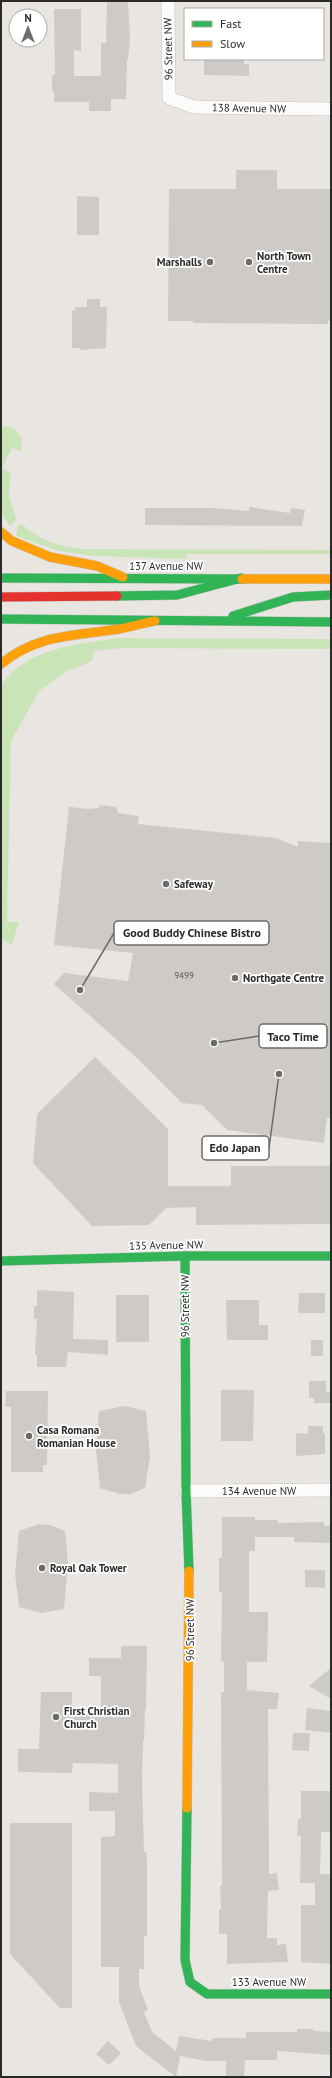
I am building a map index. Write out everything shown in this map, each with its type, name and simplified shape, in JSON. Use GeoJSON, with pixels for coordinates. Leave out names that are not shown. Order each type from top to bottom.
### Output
{"type":"FeatureCollection","features":[{"type":"Feature","properties":{"kind":"main road"},"geometry":{"type":"LineString","coordinates":[[1,532],[12,541],[50,557],[97,566],[123,577]]}},
{"type":"Feature","properties":{"kind":"main road","name":"137 Avenue NW"},"geometry":{"type":"LineString","coordinates":[[1,578],[123,577],[331,579]]}},
{"type":"Feature","properties":{"kind":"main road"},"geometry":{"type":"LineString","coordinates":[[1,597],[177,595],[241,578]]}},
{"type":"Feature","properties":{"kind":"main road"},"geometry":{"type":"LineString","coordinates":[[217,621],[293,597],[331,594]]}},
{"type":"Feature","properties":{"kind":"main road"},"geometry":{"type":"LineString","coordinates":[[1,619],[331,622]]}},
{"type":"Feature","properties":{"kind":"main road"},"geometry":{"type":"LineString","coordinates":[[1,664],[14,652],[34,644],[84,632],[118,629],[155,620]]}},
{"type":"Feature","properties":{"kind":"main road","name":"135 Avenue NW"},"geometry":{"type":"LineString","coordinates":[[1,1261],[185,1256],[331,1256]]}},
{"type":"Feature","properties":{"kind":"main road","name":"96 Street NW"},"geometry":{"type":"LineString","coordinates":[[185,1256],[186,1491],[190,1605],[185,1960],[190,1982],[207,1994]]}},
{"type":"Feature","properties":{"kind":"main road","name":"133 Avenue NW"},"geometry":{"type":"LineString","coordinates":[[207,1994],[331,1994]]}},
{"type":"Feature","properties":{"kind":"street","name":"96 Street NW"},"geometry":{"type":"LineString","coordinates":[[168,1],[169,98]]}},
{"type":"Feature","properties":{"kind":"street","name":"138 Avenue NW"},"geometry":{"type":"LineString","coordinates":[[169,98],[194,107],[331,109]]}},
{"type":"Feature","properties":{"kind":"street","name":"134 Avenue NW"},"geometry":{"type":"LineString","coordinates":[[186,1491],[331,1490]]}},
{"type":"Feature","properties":{"kind":"green space"},"geometry":{"type":"Polygon","coordinates":[[[5,426],[14,428],[22,439],[21,451],[12,448],[2,468],[10,473],[9,495],[16,520],[10,526],[1,514],[1,428],[5,426]]]}},
{"type":"Feature","properties":{"kind":"green space"},"geometry":{"type":"Polygon","coordinates":[[[18,525],[23,525],[43,539],[58,545],[83,549],[331,550],[331,554],[187,554],[186,559],[94,556],[59,551],[16,536],[18,525]]]}},
{"type":"Feature","properties":{"kind":"green space"},"geometry":{"type":"Polygon","coordinates":[[[119,638],[331,639],[331,649],[121,648],[94,651],[92,661],[65,672],[39,691],[11,741],[7,922],[19,922],[12,945],[2,939],[1,932],[1,685],[12,672],[39,655],[70,646],[119,638]]]}},
{"type":"Feature","properties":{"kind":"building"},"geometry":{"type":"Polygon","coordinates":[[[107,1],[128,1],[130,40],[127,60],[126,99],[111,99],[111,111],[89,111],[89,102],[54,102],[52,75],[55,75],[54,9],[81,9],[81,51],[74,50],[74,76],[101,76],[101,43],[106,43],[107,1]]]}},
{"type":"Feature","properties":{"kind":"building"},"geometry":{"type":"Polygon","coordinates":[[[204,60],[244,60],[244,64],[249,64],[249,76],[204,75],[204,60]]]}},
{"type":"Feature","properties":{"kind":"building","name":"North Town Centre"},"geometry":{"type":"Polygon","coordinates":[[[236,170],[277,170],[277,189],[331,189],[331,321],[328,321],[328,324],[193,323],[193,321],[168,321],[169,189],[236,189],[236,170]]]}},
{"type":"Feature","properties":{"kind":"building"},"geometry":{"type":"Polygon","coordinates":[[[77,196],[99,197],[99,235],[77,235],[77,196]]]}},
{"type":"Feature","properties":{"kind":"building"},"geometry":{"type":"Polygon","coordinates":[[[87,299],[100,299],[100,307],[107,307],[106,348],[80,350],[80,348],[72,348],[72,311],[75,311],[75,307],[87,307],[87,299]]]}},
{"type":"Feature","properties":{"kind":"building"},"geometry":{"type":"Polygon","coordinates":[[[249,507],[290,513],[291,508],[305,510],[302,526],[145,525],[145,508],[212,508],[249,511],[249,507]]]}},
{"type":"Feature","properties":{"kind":"building","name":"Northgate Centre"},"geometry":{"type":"Polygon","coordinates":[[[100,805],[116,807],[118,813],[139,816],[138,824],[276,838],[298,847],[298,841],[331,843],[331,1118],[327,1118],[324,1143],[227,1130],[202,1105],[182,1103],[135,1056],[54,984],[64,973],[128,981],[133,953],[54,945],[69,807],[89,809],[99,808],[100,805]]]}},
{"type":"Feature","properties":{"kind":"building"},"geometry":{"type":"Polygon","coordinates":[[[95,1057],[168,1129],[168,1186],[231,1186],[231,1166],[331,1166],[331,1224],[196,1225],[196,1207],[166,1208],[149,1225],[92,1226],[33,1163],[37,1114],[95,1057]]]}},
{"type":"Feature","properties":{"kind":"building"},"geometry":{"type":"Polygon","coordinates":[[[37,1290],[74,1292],[73,1339],[108,1340],[108,1355],[68,1352],[66,1367],[37,1367],[37,1355],[35,1355],[37,1319],[34,1319],[34,1306],[37,1306],[37,1290]]]}},
{"type":"Feature","properties":{"kind":"building"},"geometry":{"type":"Polygon","coordinates":[[[299,1293],[325,1293],[325,1313],[298,1313],[299,1293]]]}},
{"type":"Feature","properties":{"kind":"building"},"geometry":{"type":"Polygon","coordinates":[[[116,1295],[149,1295],[149,1342],[116,1342],[116,1295]]]}},
{"type":"Feature","properties":{"kind":"building"},"geometry":{"type":"Polygon","coordinates":[[[226,1300],[259,1300],[259,1325],[268,1325],[268,1340],[227,1340],[226,1300]]]}},
{"type":"Feature","properties":{"kind":"building"},"geometry":{"type":"Polygon","coordinates":[[[311,1340],[323,1340],[323,1356],[311,1356],[311,1340]]]}},
{"type":"Feature","properties":{"kind":"building"},"geometry":{"type":"Polygon","coordinates":[[[309,1381],[326,1381],[326,1392],[331,1392],[331,1403],[314,1403],[314,1398],[309,1398],[309,1381]]]}},
{"type":"Feature","properties":{"kind":"building"},"geometry":{"type":"Polygon","coordinates":[[[221,1390],[254,1390],[253,1441],[221,1441],[221,1390]]]}},
{"type":"Feature","properties":{"kind":"building","name":"Casa Romana Romanian House"},"geometry":{"type":"Polygon","coordinates":[[[6,1391],[48,1391],[47,1465],[43,1465],[43,1472],[11,1472],[11,1407],[5,1406],[6,1391]]]}},
{"type":"Feature","properties":{"kind":"building"},"geometry":{"type":"Polygon","coordinates":[[[125,1406],[146,1411],[150,1457],[145,1488],[131,1494],[120,1494],[100,1488],[96,1450],[99,1411],[125,1406]]]}},
{"type":"Feature","properties":{"kind":"building"},"geometry":{"type":"Polygon","coordinates":[[[308,1426],[323,1426],[323,1433],[325,1433],[325,1454],[296,1456],[296,1433],[308,1434],[308,1426]]]}},
{"type":"Feature","properties":{"kind":"building"},"geometry":{"type":"Polygon","coordinates":[[[222,1517],[255,1517],[255,1520],[278,1520],[278,1523],[324,1522],[324,1526],[331,1526],[331,1543],[294,1542],[294,1537],[255,1537],[255,1551],[249,1551],[249,1612],[268,1612],[268,1628],[267,1662],[247,1662],[247,1690],[279,1693],[277,1709],[268,1709],[269,1874],[277,1873],[279,1890],[268,1891],[267,1938],[277,1938],[277,1945],[286,1944],[288,1962],[227,1964],[227,1934],[219,1934],[219,1909],[221,1909],[220,1886],[222,1886],[221,1692],[224,1692],[224,1662],[221,1661],[222,1592],[219,1592],[219,1558],[222,1558],[222,1517]]]}},
{"type":"Feature","properties":{"kind":"building","name":"Royal Oak Tower"},"geometry":{"type":"Polygon","coordinates":[[[39,1524],[50,1525],[65,1531],[68,1563],[64,1609],[41,1613],[19,1607],[15,1574],[19,1531],[39,1524]]]}},
{"type":"Feature","properties":{"kind":"building"},"geometry":{"type":"Polygon","coordinates":[[[305,1570],[325,1570],[325,1588],[305,1587],[305,1570]]]}},
{"type":"Feature","properties":{"kind":"building"},"geometry":{"type":"Polygon","coordinates":[[[121,1646],[147,1646],[146,1709],[143,1741],[142,1782],[144,1852],[146,1852],[147,1864],[147,1936],[144,1936],[144,1969],[139,1969],[139,1986],[148,2010],[144,2012],[152,2032],[176,2051],[179,2036],[212,2041],[212,2038],[246,2038],[246,2032],[297,2032],[297,2029],[313,2029],[313,2031],[331,2032],[331,2055],[277,2051],[277,2060],[245,2060],[244,2077],[226,2077],[226,2061],[206,2061],[180,2056],[176,2077],[136,2046],[119,2002],[119,1967],[101,1967],[101,1837],[115,1836],[115,1811],[89,1811],[89,1792],[118,1793],[118,1764],[73,1763],[72,1773],[18,1772],[18,1749],[39,1749],[41,1692],[72,1692],[72,1713],[101,1713],[101,1676],[89,1676],[89,1658],[121,1658],[121,1646]]]}},
{"type":"Feature","properties":{"kind":"building"},"geometry":{"type":"Polygon","coordinates":[[[331,1668],[331,1699],[309,1686],[331,1668]]]}},
{"type":"Feature","properties":{"kind":"building"},"geometry":{"type":"Polygon","coordinates":[[[307,1708],[331,1711],[331,1733],[305,1730],[307,1708]]]}},
{"type":"Feature","properties":{"kind":"building"},"geometry":{"type":"Polygon","coordinates":[[[293,1733],[310,1733],[309,1751],[292,1750],[293,1733]]]}},
{"type":"Feature","properties":{"kind":"building"},"geometry":{"type":"Polygon","coordinates":[[[301,1791],[331,1791],[331,1832],[321,1832],[320,1874],[331,1874],[331,1964],[301,1962],[301,1905],[315,1905],[315,1883],[300,1883],[301,1836],[297,1836],[298,1819],[301,1819],[301,1791]]]}},
{"type":"Feature","properties":{"kind":"building"},"geometry":{"type":"Polygon","coordinates":[[[10,1823],[72,1823],[72,2008],[60,2008],[10,1954],[10,1823]]]}},
{"type":"Feature","properties":{"kind":"building"},"geometry":{"type":"Polygon","coordinates":[[[108,2041],[121,2053],[109,2065],[96,2054],[108,2041]]]}},
{"type":"Feature","properties":{"kind":"traffic: fast"},"geometry":{"type":"LineString","coordinates":[[1,578],[242,579]]}},
{"type":"Feature","properties":{"kind":"traffic: fast"},"geometry":{"type":"LineString","coordinates":[[117,596],[177,595],[241,578]]}},
{"type":"Feature","properties":{"kind":"traffic: fast"},"geometry":{"type":"LineString","coordinates":[[233,616],[293,597],[331,595]]}},
{"type":"Feature","properties":{"kind":"traffic: fast"},"geometry":{"type":"LineString","coordinates":[[1,619],[331,622]]}},
{"type":"Feature","properties":{"kind":"traffic: fast"},"geometry":{"type":"LineString","coordinates":[[185,1256],[186,1491],[189,1571]]}},
{"type":"Feature","properties":{"kind":"traffic: fast"},"geometry":{"type":"LineString","coordinates":[[1,1261],[185,1256],[331,1256]]}},
{"type":"Feature","properties":{"kind":"traffic: fast"},"geometry":{"type":"LineString","coordinates":[[187,1808],[185,1960],[190,1982],[207,1994],[331,1994]]}},
{"type":"Feature","properties":{"kind":"traffic: slow"},"geometry":{"type":"LineString","coordinates":[[1,532],[12,541],[50,557],[97,566],[123,577]]}},
{"type":"Feature","properties":{"kind":"traffic: slow"},"geometry":{"type":"LineString","coordinates":[[242,579],[331,579]]}},
{"type":"Feature","properties":{"kind":"traffic: slow"},"geometry":{"type":"LineString","coordinates":[[1,664],[28,647],[57,638],[119,629],[155,621]]}},
{"type":"Feature","properties":{"kind":"traffic: slow"},"geometry":{"type":"LineString","coordinates":[[187,1808],[189,1571]]}},
{"type":"Feature","properties":{"kind":"traffic: jam"},"geometry":{"type":"LineString","coordinates":[[1,597],[117,596]]}},
{"type":"Feature","properties":{"kind":"place","name":"Marshalls"},"geometry":{"type":"Point","coordinates":[210,262]}},
{"type":"Feature","properties":{"kind":"place","name":"North Town Centre"},"geometry":{"type":"Point","coordinates":[249,262]}},
{"type":"Feature","properties":{"kind":"place","name":"Safeway"},"geometry":{"type":"Point","coordinates":[166,884]}},
{"type":"Feature","properties":{"kind":"place","name":"Northgate Centre"},"geometry":{"type":"Point","coordinates":[235,978]}},
{"type":"Feature","properties":{"kind":"place","name":"Good Buddy Chinese Bistro"},"geometry":{"type":"Point","coordinates":[80,990]}},
{"type":"Feature","properties":{"kind":"place","name":"Taco Time"},"geometry":{"type":"Point","coordinates":[214,1043]}},
{"type":"Feature","properties":{"kind":"place","name":"Edo Japan"},"geometry":{"type":"Point","coordinates":[279,1074]}},
{"type":"Feature","properties":{"kind":"place","name":"Casa Romana Romanian House"},"geometry":{"type":"Point","coordinates":[29,1436]}},
{"type":"Feature","properties":{"kind":"place","name":"Royal Oak Tower"},"geometry":{"type":"Point","coordinates":[42,1568]}},
{"type":"Feature","properties":{"kind":"place","name":"First Christian Church"},"geometry":{"type":"Point","coordinates":[56,1717]}}]}
